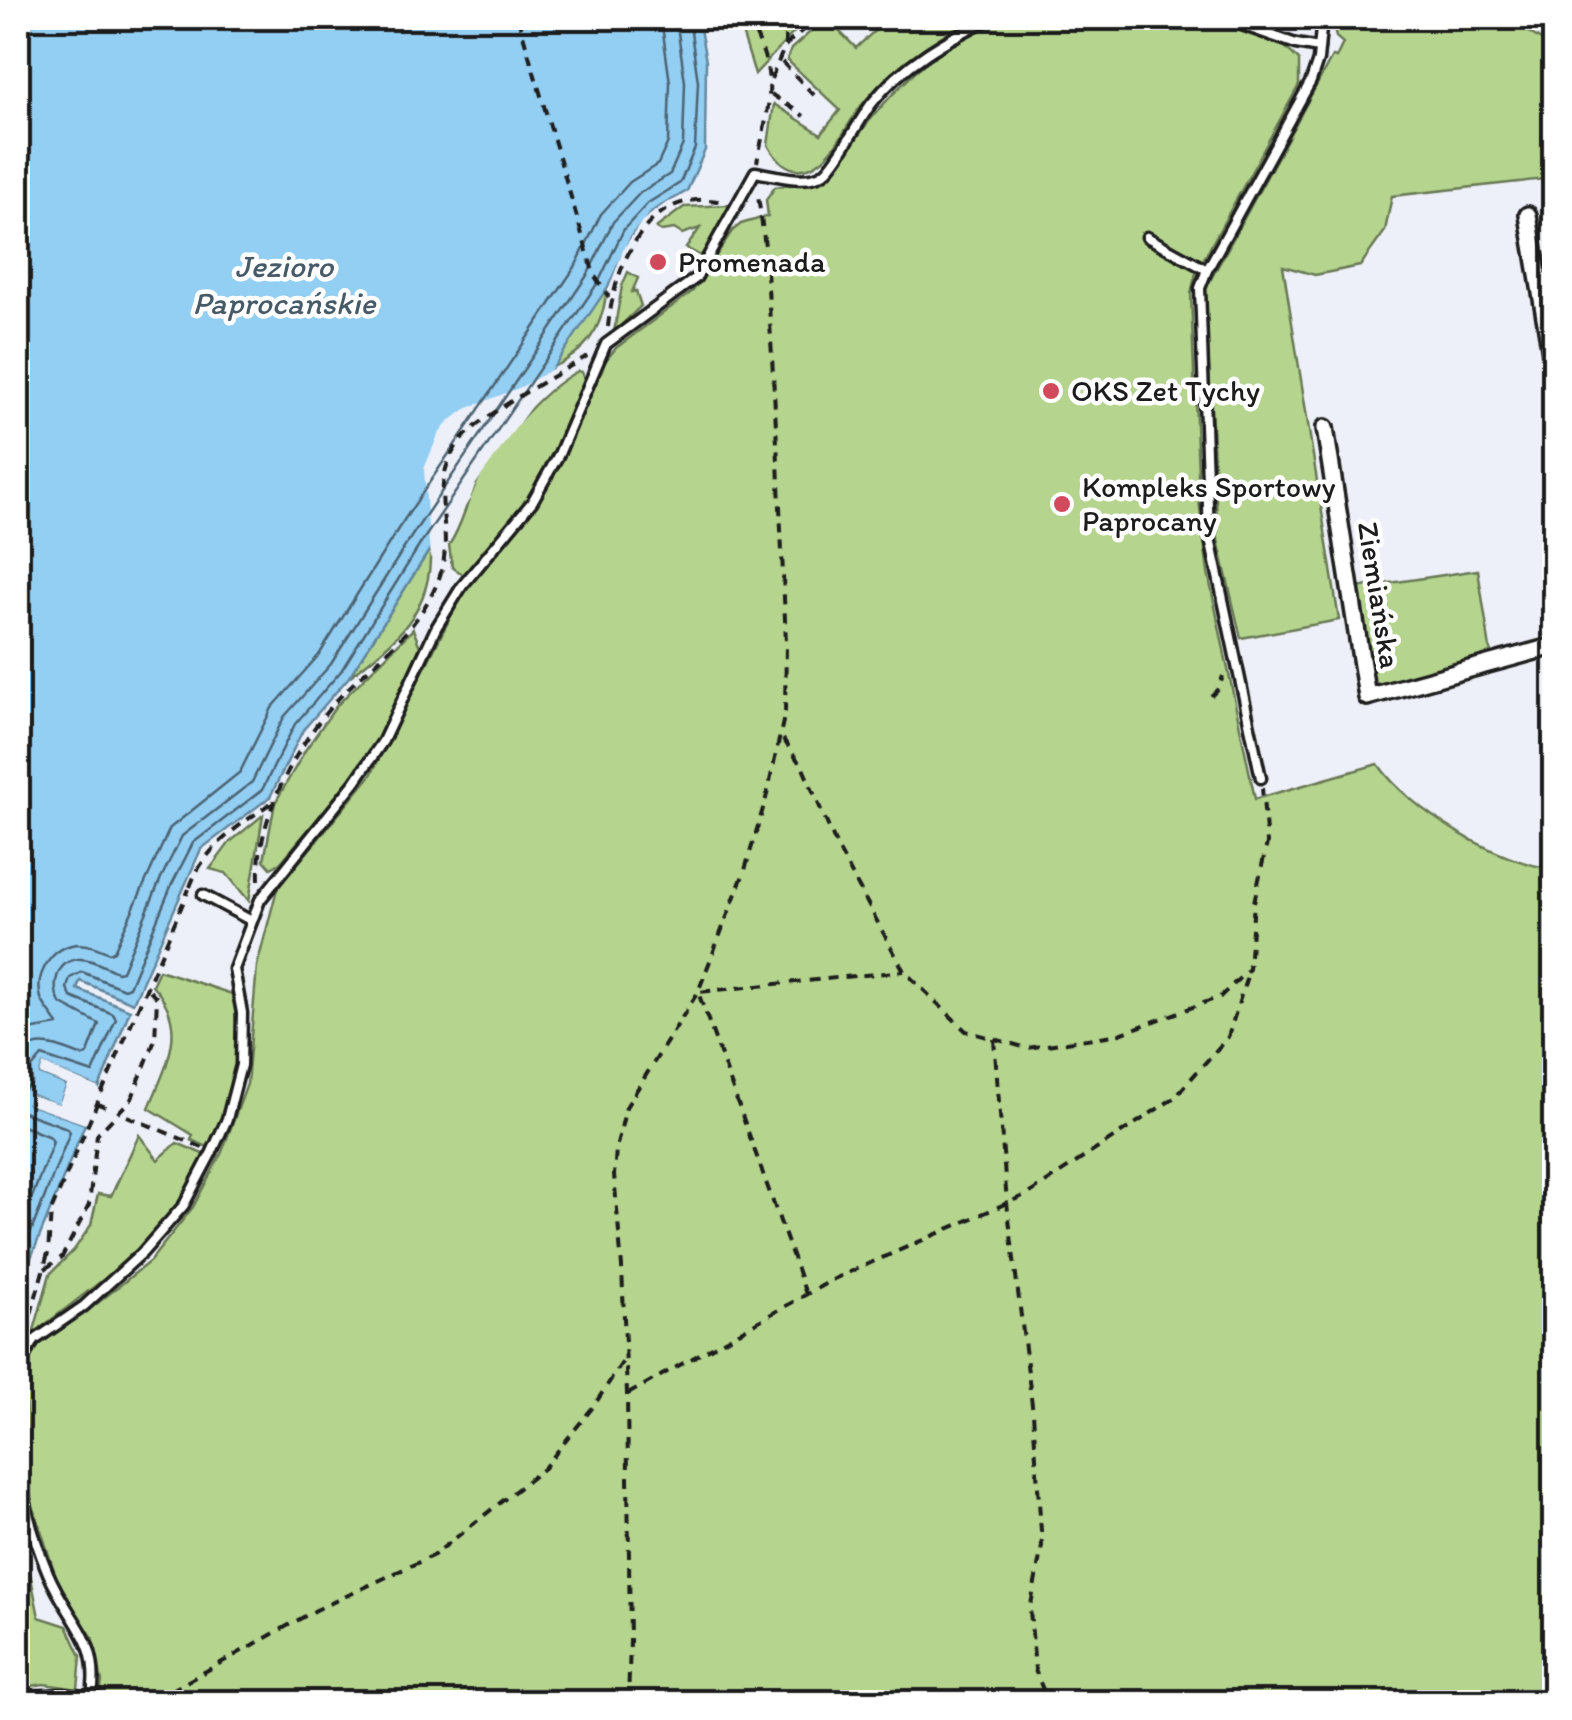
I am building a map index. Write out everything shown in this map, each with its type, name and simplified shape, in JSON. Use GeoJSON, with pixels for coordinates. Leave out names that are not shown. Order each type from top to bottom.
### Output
{"type":"FeatureCollection","features":[{"type":"Feature","properties":{"kind":"street"},"geometry":{"type":"LineString","coordinates":[[1528,215],[1554,371]]}},
{"type":"Feature","properties":{"kind":"street","name":"Ziemiańska"},"geometry":{"type":"LineString","coordinates":[[1325,428],[1367,697],[1554,646]]}},
{"type":"Feature","properties":{"kind":"lane"},"geometry":{"type":"LineString","coordinates":[[18,1378],[24,1356],[35,1340],[84,1306],[142,1253],[184,1204],[227,1119],[242,1065],[242,1013],[234,968],[250,920],[260,900],[383,742],[436,628],[462,586],[532,502],[559,454],[606,344],[696,278],[755,172],[806,178],[824,173],[874,101],[920,56],[991,18]]}},
{"type":"Feature","properties":{"kind":"lane"},"geometry":{"type":"LineString","coordinates":[[1222,18],[1319,48]]}},
{"type":"Feature","properties":{"kind":"lane"},"geometry":{"type":"LineString","coordinates":[[1261,778],[1209,534],[1200,288],[1311,81],[1322,18]]}},
{"type":"Feature","properties":{"kind":"lane"},"geometry":{"type":"LineString","coordinates":[[1146,237],[1207,270]]}},
{"type":"Feature","properties":{"kind":"lane"},"geometry":{"type":"LineString","coordinates":[[203,895],[250,920]]}},
{"type":"Feature","properties":{"kind":"lane"},"geometry":{"type":"LineString","coordinates":[[18,1451],[21,1489],[37,1546],[66,1609],[92,1650],[91,1700],[63,1694],[18,1697]]}},
{"type":"Feature","properties":{"kind":"path"},"geometry":{"type":"LineString","coordinates":[[518,18],[594,274],[610,300]]}},
{"type":"Feature","properties":{"kind":"path"},"geometry":{"type":"LineString","coordinates":[[628,1702],[626,1394],[614,1175],[620,1129],[626,1106],[698,992],[744,870],[781,736],[786,644],[778,462],[766,254],[755,172],[771,79],[748,18]]}},
{"type":"Feature","properties":{"kind":"path"},"geometry":{"type":"LineString","coordinates":[[771,79],[785,46],[785,18]]}},
{"type":"Feature","properties":{"kind":"path"},"geometry":{"type":"LineString","coordinates":[[785,46],[816,18]]}},
{"type":"Feature","properties":{"kind":"path"},"geometry":{"type":"LineString","coordinates":[[1320,33],[1374,18]]}},
{"type":"Feature","properties":{"kind":"path"},"geometry":{"type":"LineString","coordinates":[[1515,18],[1554,34]]}},
{"type":"Feature","properties":{"kind":"path"},"geometry":{"type":"LineString","coordinates":[[781,60],[818,98]]}},
{"type":"Feature","properties":{"kind":"path"},"geometry":{"type":"LineString","coordinates":[[771,94],[804,116]]}},
{"type":"Feature","properties":{"kind":"path"},"geometry":{"type":"LineString","coordinates":[[260,900],[258,872],[272,802],[334,703],[403,636],[429,600],[444,560],[441,486],[456,446],[479,424],[606,344],[610,300],[625,260],[643,230],[668,206],[718,200],[736,206]]}},
{"type":"Feature","properties":{"kind":"path"},"geometry":{"type":"LineString","coordinates":[[1210,696],[1219,688],[1223,676]]}},
{"type":"Feature","properties":{"kind":"path"},"geometry":{"type":"LineString","coordinates":[[781,736],[803,768],[838,849],[904,971],[966,1031],[1027,1048],[1120,1034],[1220,997],[1249,969]]}},
{"type":"Feature","properties":{"kind":"path"},"geometry":{"type":"LineString","coordinates":[[626,1394],[834,1279],[1030,1193],[1174,1098],[1228,1037],[1249,969],[1254,902],[1267,843],[1261,778]]}},
{"type":"Feature","properties":{"kind":"path"},"geometry":{"type":"LineString","coordinates":[[24,1356],[24,1341],[45,1269],[51,1211],[194,876],[220,840],[272,802]]}},
{"type":"Feature","properties":{"kind":"path"},"geometry":{"type":"LineString","coordinates":[[189,889],[203,895]]}},
{"type":"Feature","properties":{"kind":"path"},"geometry":{"type":"LineString","coordinates":[[698,992],[904,971]]}},
{"type":"Feature","properties":{"kind":"path"},"geometry":{"type":"LineString","coordinates":[[45,1269],[62,1257],[90,1205],[97,1135],[132,1098],[154,1040],[156,998],[146,986]]}},
{"type":"Feature","properties":{"kind":"path"},"geometry":{"type":"LineString","coordinates":[[698,992],[806,1294]]}},
{"type":"Feature","properties":{"kind":"path"},"geometry":{"type":"LineString","coordinates":[[994,1039],[1007,1204],[1033,1412],[1042,1546],[1030,1610],[1036,1670],[1048,1702]]}},
{"type":"Feature","properties":{"kind":"path"},"geometry":{"type":"LineString","coordinates":[[96,1103],[108,1108]]}},
{"type":"Feature","properties":{"kind":"path"},"geometry":{"type":"LineString","coordinates":[[127,1116],[212,1152]]}},
{"type":"Feature","properties":{"kind":"path"},"geometry":{"type":"LineString","coordinates":[[137,1702],[163,1695],[316,1610],[434,1555],[544,1468],[593,1407],[625,1358]]}},
{"type":"Feature","properties":{"kind":"green space"},"geometry":{"type":"Polygon","coordinates":[[[744,18],[807,18],[755,74],[740,26],[744,18]]]}},
{"type":"Feature","properties":{"kind":"green space"},"geometry":{"type":"Polygon","coordinates":[[[826,18],[856,48],[881,25],[875,18],[974,18],[901,65],[864,102],[820,162],[804,169],[791,168],[768,145],[774,104],[821,134],[840,110],[787,60],[791,49],[826,18]]]}},
{"type":"Feature","properties":{"kind":"green space"},"geometry":{"type":"Polygon","coordinates":[[[1009,18],[1203,18],[1285,47],[1299,60],[1299,85],[1196,273],[1191,293],[1199,500],[1208,573],[1255,799],[1378,764],[1411,799],[1457,832],[1507,857],[1554,869],[1554,1702],[99,1702],[102,1681],[92,1636],[70,1606],[56,1577],[31,1499],[24,1383],[37,1345],[83,1315],[150,1261],[193,1207],[222,1152],[247,1084],[257,966],[277,889],[371,775],[466,586],[537,504],[603,364],[616,348],[693,291],[732,231],[768,216],[766,200],[775,187],[826,177],[874,115],[925,64],[964,37],[1009,18]]]}},
{"type":"Feature","properties":{"kind":"green space"},"geometry":{"type":"Polygon","coordinates":[[[1331,18],[1506,18],[1554,48],[1554,178],[1392,196],[1385,231],[1360,266],[1315,275],[1283,266],[1339,620],[1241,638],[1218,540],[1205,290],[1343,43],[1336,37],[1331,18]]]}},
{"type":"Feature","properties":{"kind":"green space"},"geometry":{"type":"Polygon","coordinates":[[[730,205],[703,257],[686,248],[700,228],[682,234],[674,229],[656,228],[684,207],[730,205]]]}},
{"type":"Feature","properties":{"kind":"green space"},"geometry":{"type":"Polygon","coordinates":[[[628,272],[638,278],[632,292],[636,291],[641,306],[614,332],[622,286],[628,272]]]}},
{"type":"Feature","properties":{"kind":"green space"},"geometry":{"type":"Polygon","coordinates":[[[603,293],[604,308],[589,340],[573,356],[551,369],[603,293]]]}},
{"type":"Feature","properties":{"kind":"green space"},"geometry":{"type":"Polygon","coordinates":[[[578,371],[584,379],[554,452],[525,503],[464,575],[452,567],[449,545],[482,472],[533,406],[578,371]]]}},
{"type":"Feature","properties":{"kind":"green space"},"geometry":{"type":"Polygon","coordinates":[[[430,549],[425,591],[418,608],[395,638],[349,677],[430,549]]]}},
{"type":"Feature","properties":{"kind":"green space"},"geometry":{"type":"Polygon","coordinates":[[[1478,570],[1491,655],[1384,688],[1370,677],[1356,588],[1478,570]]]}},
{"type":"Feature","properties":{"kind":"green space"},"geometry":{"type":"Polygon","coordinates":[[[413,629],[420,647],[379,739],[346,785],[280,863],[271,868],[264,860],[275,803],[306,749],[337,705],[413,629]]]}},
{"type":"Feature","properties":{"kind":"green space"},"geometry":{"type":"Polygon","coordinates":[[[263,815],[249,901],[226,873],[210,869],[230,842],[263,815]]]}},
{"type":"Feature","properties":{"kind":"green space"},"geometry":{"type":"Polygon","coordinates":[[[159,970],[232,994],[237,1034],[234,1073],[225,1111],[210,1148],[191,1140],[193,1135],[149,1108],[172,1045],[170,1015],[152,985],[159,970]]]}},
{"type":"Feature","properties":{"kind":"green space"},"geometry":{"type":"Polygon","coordinates":[[[139,1135],[158,1160],[177,1143],[205,1155],[185,1195],[135,1255],[33,1334],[50,1274],[74,1250],[91,1225],[98,1194],[111,1196],[139,1135]]]}},
{"type":"Feature","properties":{"kind":"green space"},"geometry":{"type":"Polygon","coordinates":[[[18,1513],[39,1617],[67,1626],[81,1656],[78,1689],[44,1684],[18,1688],[18,1513]]]}},
{"type":"Feature","properties":{"kind":"water","name":"Jezioro Paprocańskie"},"geometry":{"type":"Polygon","coordinates":[[[18,18],[698,18],[706,61],[705,150],[687,191],[654,210],[632,235],[608,287],[430,549],[349,677],[303,730],[270,797],[201,849],[133,1003],[80,981],[77,989],[130,1010],[99,1088],[43,1065],[40,1074],[67,1085],[59,1105],[32,1095],[28,1104],[85,1124],[18,1290],[18,18]]]}},
{"type":"Feature","properties":{"kind":"pier"},"geometry":{"type":"Polygon","coordinates":[[[691,194],[646,225],[605,299],[624,248],[642,221],[666,203],[691,194]]]}},
{"type":"Feature","properties":{"kind":"pier"},"geometry":{"type":"Polygon","coordinates":[[[561,364],[475,485],[470,499],[430,558],[424,469],[438,435],[449,421],[468,408],[521,387],[561,364]]]}},
{"type":"Feature","properties":{"kind":"pier"},"geometry":{"type":"Polygon","coordinates":[[[43,1064],[99,1088],[97,1093],[46,1071],[71,1083],[64,1107],[58,1110],[34,1101],[60,1112],[87,1119],[85,1124],[28,1104],[31,1095],[59,1104],[67,1085],[40,1074],[43,1064]]]}},
{"type":"Feature","properties":{"kind":"place","name":"Promenada"},"geometry":{"type":"Point","coordinates":[658,262]}},
{"type":"Feature","properties":{"kind":"place","name":"OKS Zet Tychy"},"geometry":{"type":"Point","coordinates":[1051,391]}},
{"type":"Feature","properties":{"kind":"place","name":"Kompleks Sportowy Paprocany"},"geometry":{"type":"Point","coordinates":[1062,504]}}]}
